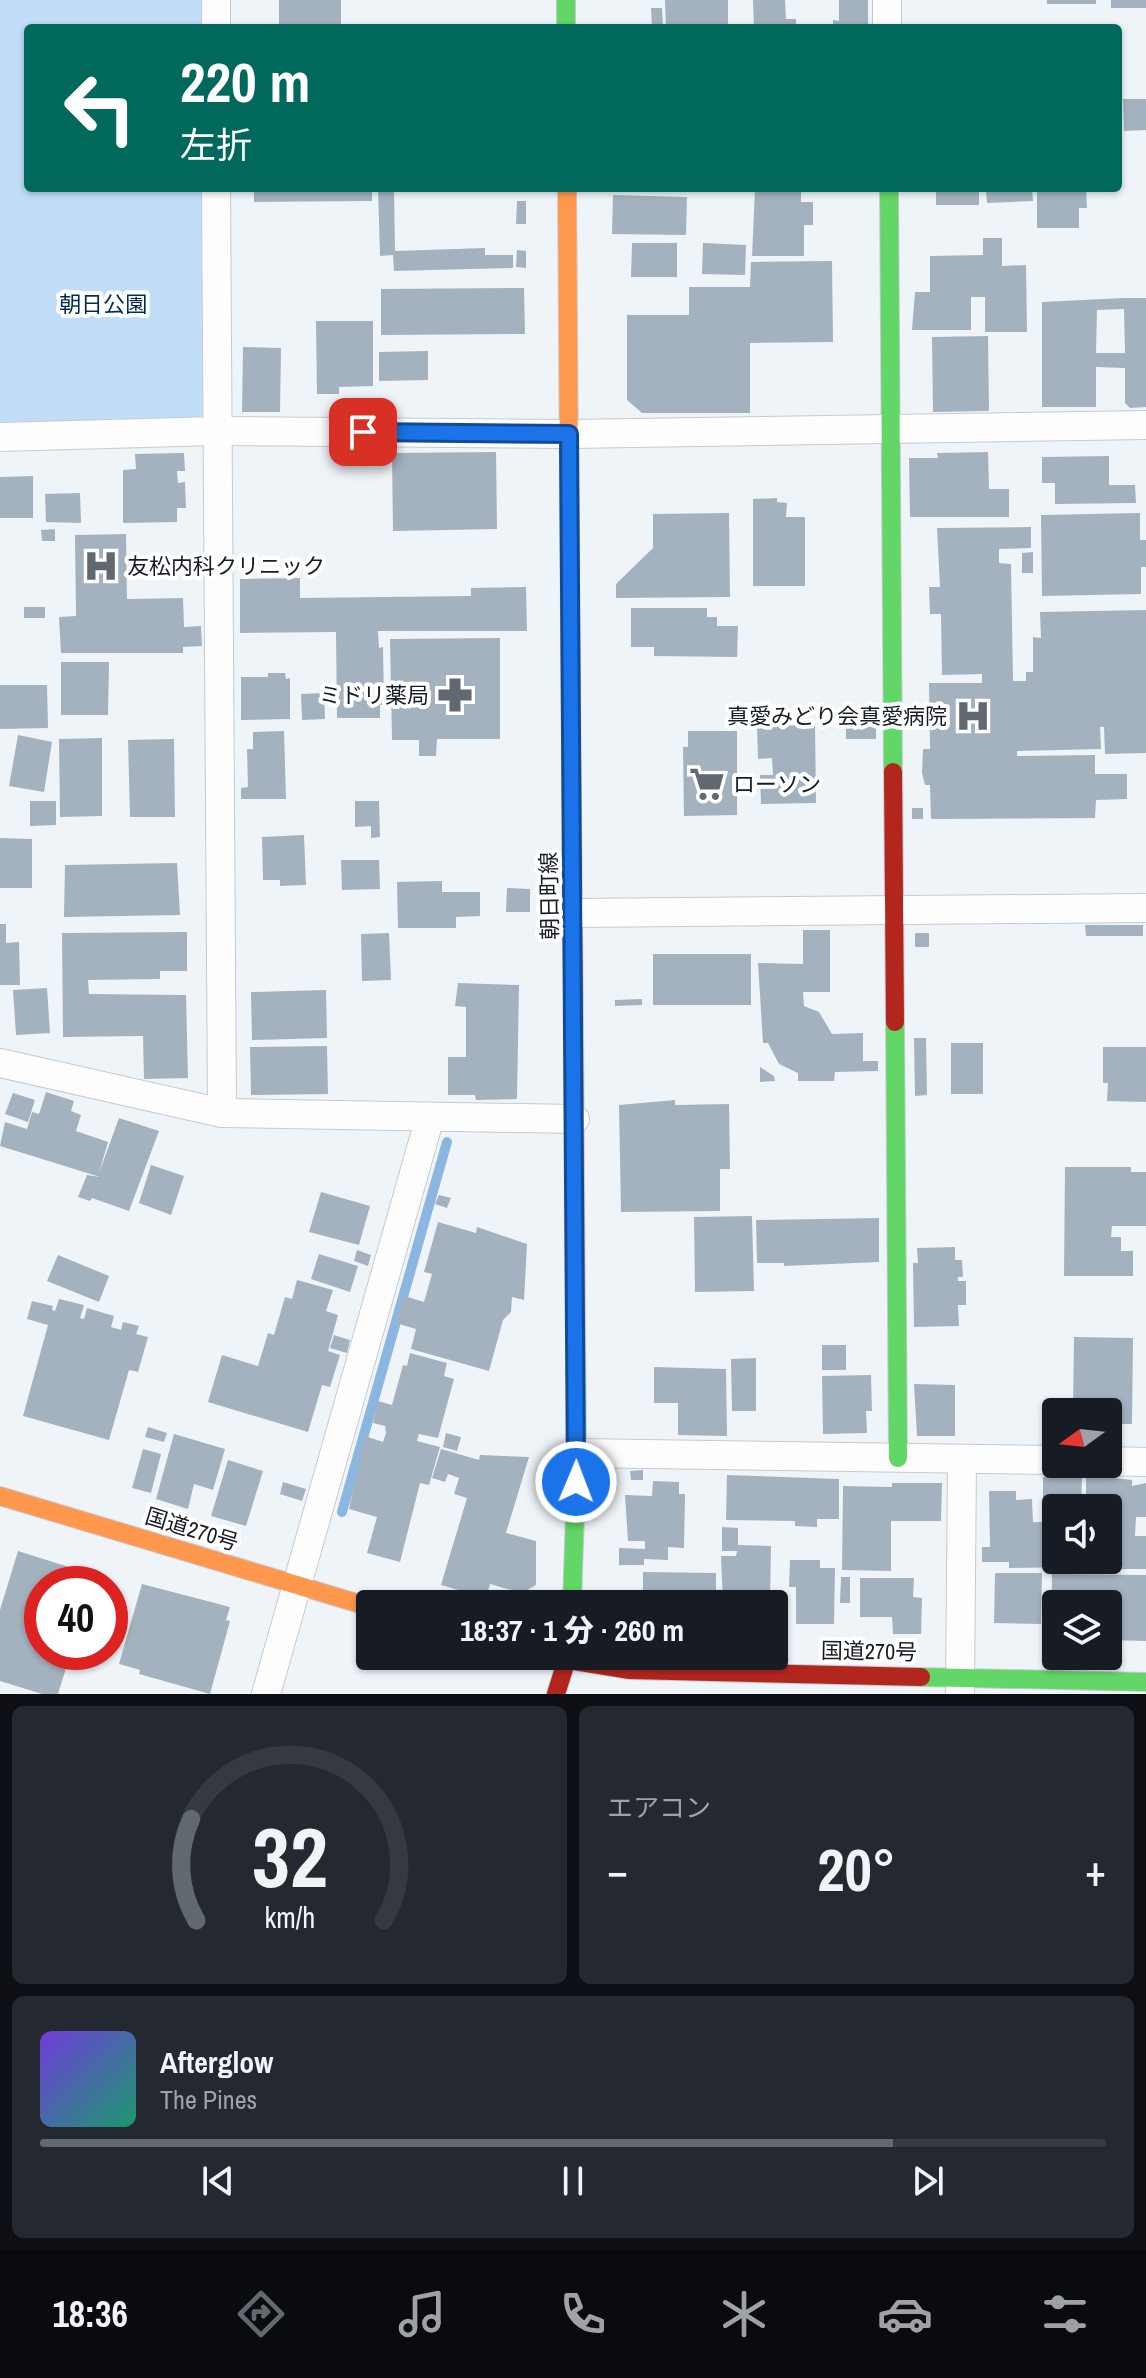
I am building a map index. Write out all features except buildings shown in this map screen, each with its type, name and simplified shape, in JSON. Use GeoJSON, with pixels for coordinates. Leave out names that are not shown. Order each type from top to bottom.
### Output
{"type":"FeatureCollection","features":[{"type":"Feature","properties":{"kind":"main road"},"geometry":{"type":"LineString","coordinates":[[566,0],[566,24]]}},
{"type":"Feature","properties":{"kind":"main road","name":"朝日町線"},"geometry":{"type":"LineString","coordinates":[[567,192],[577,1453],[572,1590]]}},
{"type":"Feature","properties":{"kind":"main road"},"geometry":{"type":"LineString","coordinates":[[889,192],[898,1458]]}},
{"type":"Feature","properties":{"kind":"main road","name":"国道270号"},"geometry":{"type":"LineString","coordinates":[[0,1496],[356,1603]]}},
{"type":"Feature","properties":{"kind":"main road"},"geometry":{"type":"LineString","coordinates":[[556,1694],[564,1670]]}},
{"type":"Feature","properties":{"kind":"main road","name":"国道270号"},"geometry":{"type":"LineString","coordinates":[[630,1670],[960,1685],[1146,1682]]}},
{"type":"Feature","properties":{"kind":"street"},"geometry":{"type":"LineString","coordinates":[[216,0],[216,24]]}},
{"type":"Feature","properties":{"kind":"street"},"geometry":{"type":"LineString","coordinates":[[887,0],[887,24]]}},
{"type":"Feature","properties":{"kind":"street"},"geometry":{"type":"LineString","coordinates":[[216,192],[222,1113]]}},
{"type":"Feature","properties":{"kind":"street"},"geometry":{"type":"LineString","coordinates":[[0,437],[216,431],[569,434],[1146,425]]}},
{"type":"Feature","properties":{"kind":"street"},"geometry":{"type":"LineString","coordinates":[[573,913],[1146,908]]}},
{"type":"Feature","properties":{"kind":"street"},"geometry":{"type":"LineString","coordinates":[[0,1063],[222,1113],[575,1119]]}},
{"type":"Feature","properties":{"kind":"street"},"geometry":{"type":"LineString","coordinates":[[266,1694],[299,1587],[430,1117]]}},
{"type":"Feature","properties":{"kind":"street"},"geometry":{"type":"LineString","coordinates":[[577,1453],[1042,1460]]}},
{"type":"Feature","properties":{"kind":"street"},"geometry":{"type":"LineString","coordinates":[[960,1685],[962,1459]]}},
{"type":"Feature","properties":{"kind":"street"},"geometry":{"type":"LineString","coordinates":[[1122,1461],[1146,1462]]}},
{"type":"Feature","properties":{"kind":"green space","name":"朝日公園"},"geometry":{"type":"Polygon","coordinates":[[[0,0],[203,0],[203,24],[24,24],[24,192],[204,192],[206,420],[0,422],[0,0]]]}},
{"type":"Feature","properties":{"kind":"waterway"},"geometry":{"type":"LineString","coordinates":[[342,1512],[447,1142]]}},
{"type":"Feature","properties":{"kind":"traffic: fast"},"geometry":{"type":"LineString","coordinates":[[566,0],[566,24]]}},
{"type":"Feature","properties":{"kind":"traffic: fast"},"geometry":{"type":"LineString","coordinates":[[889,192],[893,772]]}},
{"type":"Feature","properties":{"kind":"traffic: fast"},"geometry":{"type":"LineString","coordinates":[[895,1022],[898,1458]]}},
{"type":"Feature","properties":{"kind":"traffic: fast"},"geometry":{"type":"LineString","coordinates":[[572,1590],[577,1453],[576,1326]]}},
{"type":"Feature","properties":{"kind":"traffic: fast"},"geometry":{"type":"LineString","coordinates":[[921,1677],[1146,1682]]}},
{"type":"Feature","properties":{"kind":"traffic: slow"},"geometry":{"type":"LineString","coordinates":[[567,192],[570,611]]}},
{"type":"Feature","properties":{"kind":"traffic: slow"},"geometry":{"type":"LineString","coordinates":[[574,1028],[576,1326]]}},
{"type":"Feature","properties":{"kind":"traffic: slow"},"geometry":{"type":"LineString","coordinates":[[0,1496],[356,1603]]}},
{"type":"Feature","properties":{"kind":"traffic: jam"},"geometry":{"type":"LineString","coordinates":[[570,611],[574,1028]]}},
{"type":"Feature","properties":{"kind":"traffic: jam"},"geometry":{"type":"LineString","coordinates":[[893,772],[895,1022]]}},
{"type":"Feature","properties":{"kind":"traffic: jam"},"geometry":{"type":"LineString","coordinates":[[556,1694],[564,1670]]}},
{"type":"Feature","properties":{"kind":"traffic: jam"},"geometry":{"type":"LineString","coordinates":[[630,1670],[921,1677]]}},
{"type":"Feature","properties":{"kind":"place","name":"友松内科クリニック"},"geometry":{"type":"Point","coordinates":[101,566]}},
{"type":"Feature","properties":{"kind":"place","name":"ミドリ薬局"},"geometry":{"type":"Point","coordinates":[455,695]}},
{"type":"Feature","properties":{"kind":"place","name":"真愛みどり会真愛病院"},"geometry":{"type":"Point","coordinates":[973,716]}},
{"type":"Feature","properties":{"kind":"place","name":"ローソン"},"geometry":{"type":"Point","coordinates":[707,784]}},
{"type":"Feature","properties":{"kind":"route"},"geometry":{"type":"LineString","coordinates":[[363,432],[569,434],[576,1482]]}}]}
